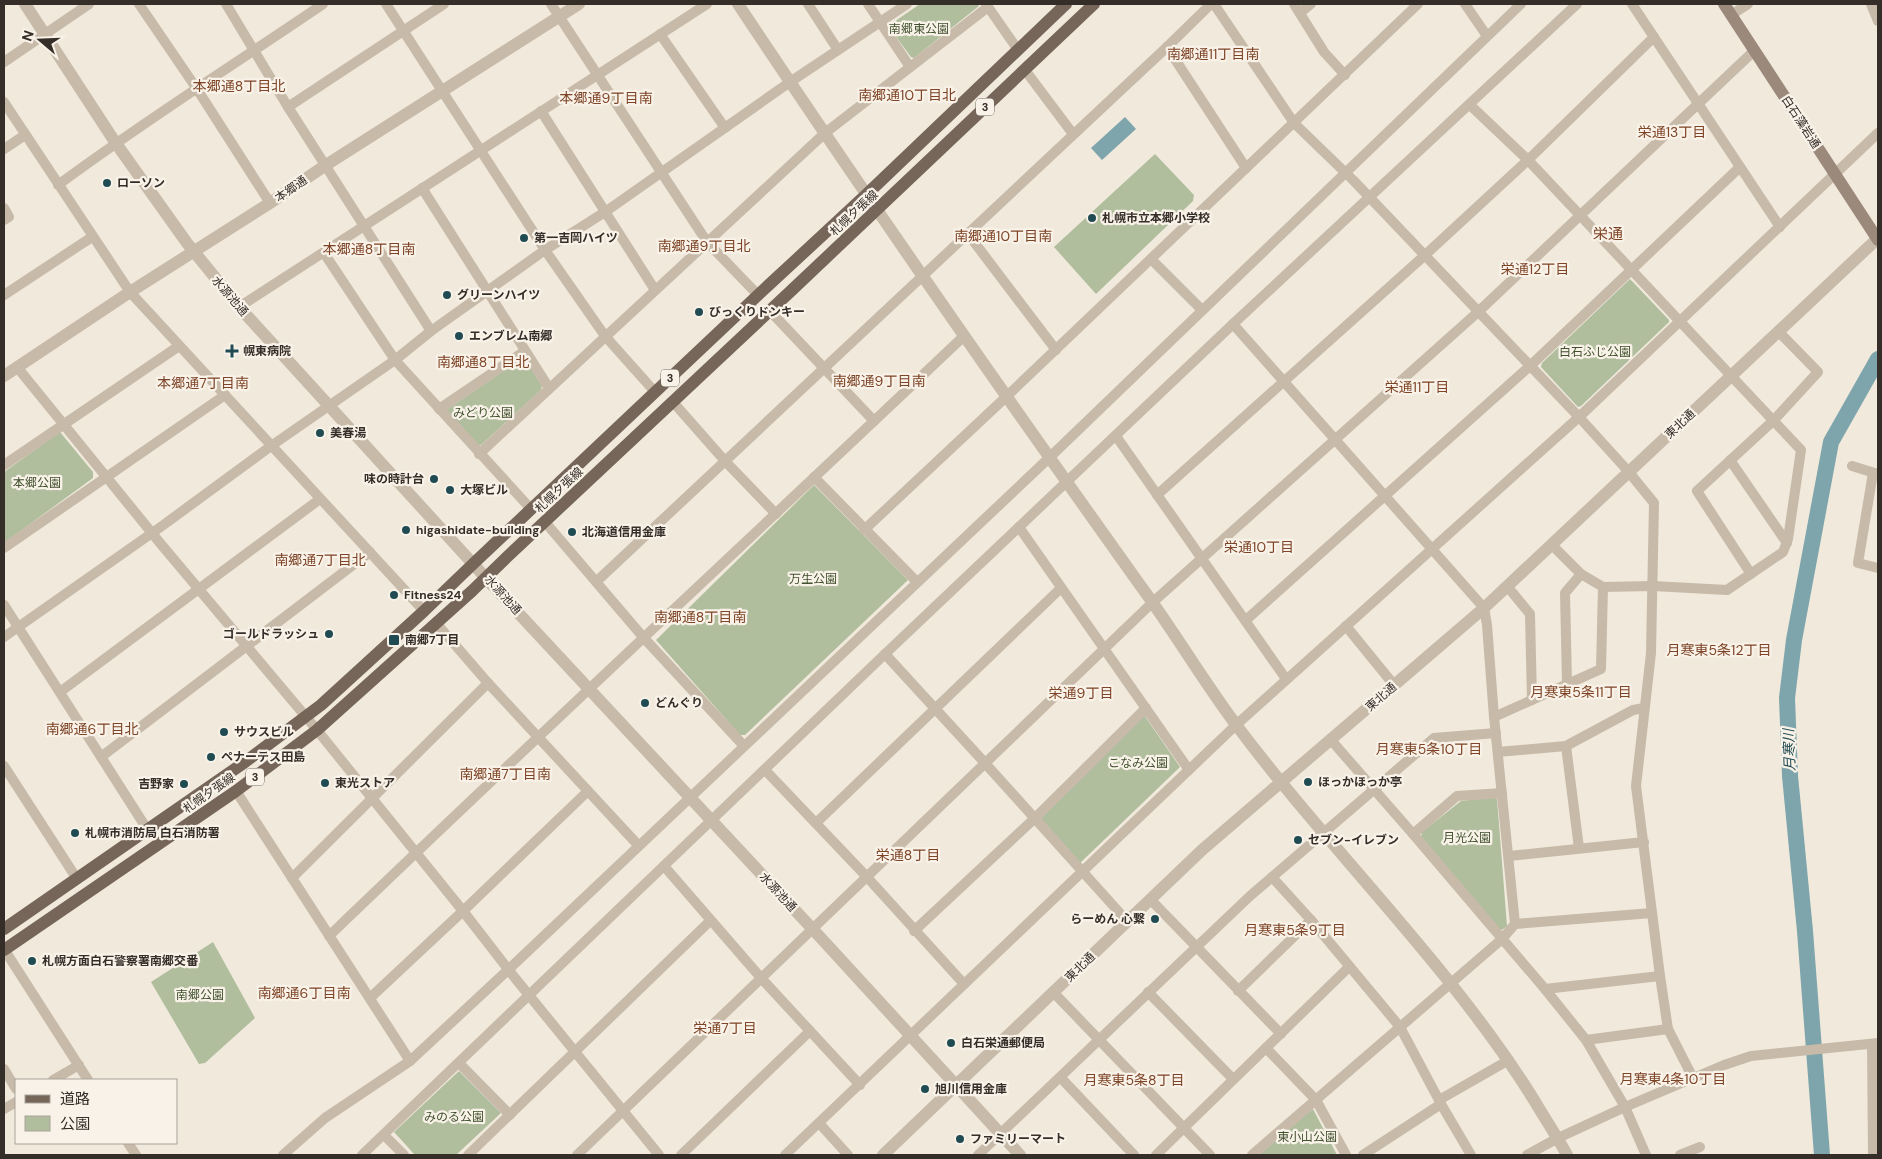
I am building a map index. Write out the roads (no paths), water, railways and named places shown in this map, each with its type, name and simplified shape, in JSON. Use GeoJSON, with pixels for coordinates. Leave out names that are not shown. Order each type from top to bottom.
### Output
{"type":"FeatureCollection","features":[{"type":"Feature","properties":{"kind":"main road","name":"札幌夕張線"},"geometry":{"type":"LineString","coordinates":[[4,929],[306,717],[424,611],[1066,4]]}},
{"type":"Feature","properties":{"kind":"main road","name":"札幌夕張線"},"geometry":{"type":"LineString","coordinates":[[4,950],[236,791],[317,730],[437,624],[1094,4]]}},
{"type":"Feature","properties":{"kind":"main road","name":"白石藻岩通"},"geometry":{"type":"LineString","coordinates":[[1724,4],[1878,239]]}},
{"type":"Feature","properties":{"kind":"street","name":"水源池通"},"geometry":{"type":"LineString","coordinates":[[25,4],[115,142],[193,252],[239,307],[1020,1155]]}},
{"type":"Feature","properties":{"kind":"street"},"geometry":{"type":"LineString","coordinates":[[4,62],[89,4]]}},
{"type":"Feature","properties":{"kind":"street"},"geometry":{"type":"LineString","coordinates":[[140,4],[270,203]]}},
{"type":"Feature","properties":{"kind":"street"},"geometry":{"type":"LineString","coordinates":[[226,4],[288,107],[431,331]]}},
{"type":"Feature","properties":{"kind":"street"},"geometry":{"type":"LineString","coordinates":[[58,185],[115,142],[323,4]]}},
{"type":"Feature","properties":{"kind":"street"},"geometry":{"type":"LineString","coordinates":[[386,4],[545,250],[605,336],[656,392]]}},
{"type":"Feature","properties":{"kind":"street"},"geometry":{"type":"LineString","coordinates":[[288,107],[444,4]]}},
{"type":"Feature","properties":{"kind":"street"},"geometry":{"type":"LineString","coordinates":[[551,4],[707,242],[758,294]]}},
{"type":"Feature","properties":{"kind":"street","name":"本郷通"},"geometry":{"type":"LineString","coordinates":[[4,376],[441,90],[579,4]]}},
{"type":"Feature","properties":{"kind":"street"},"geometry":{"type":"LineString","coordinates":[[239,307],[707,4]]}},
{"type":"Feature","properties":{"kind":"street"},"geometry":{"type":"LineString","coordinates":[[738,4],[922,277],[1153,602],[1236,725],[1324,834],[1451,983],[1509,1060],[1567,1155]]}},
{"type":"Feature","properties":{"kind":"street"},"geometry":{"type":"LineString","coordinates":[[808,4],[838,50]]}},
{"type":"Feature","properties":{"kind":"street"},"geometry":{"type":"LineString","coordinates":[[868,4],[910,67]]}},
{"type":"Feature","properties":{"kind":"street"},"geometry":{"type":"LineString","coordinates":[[4,637],[152,533],[271,446],[395,360],[431,331],[545,250],[605,212],[790,82],[907,4]]}},
{"type":"Feature","properties":{"kind":"street"},"geometry":{"type":"LineString","coordinates":[[597,581],[1212,4],[1294,123],[1369,196],[1579,417],[1654,503],[1651,653],[1636,786],[1668,1029],[1693,1078]]}},
{"type":"Feature","properties":{"kind":"street"},"geometry":{"type":"LineString","coordinates":[[1294,4],[1324,52],[1345,75]]}},
{"type":"Feature","properties":{"kind":"street"},"geometry":{"type":"LineString","coordinates":[[1300,13],[1311,4]]}},
{"type":"Feature","properties":{"kind":"street"},"geometry":{"type":"LineString","coordinates":[[864,530],[1056,350],[1418,4]]}},
{"type":"Feature","properties":{"kind":"street"},"geometry":{"type":"LineString","coordinates":[[1465,4],[1487,36]]}},
{"type":"Feature","properties":{"kind":"street"},"geometry":{"type":"LineString","coordinates":[[284,1155],[325,1118],[410,1061],[512,973],[638,845],[694,801],[744,746],[917,582],[1052,461],[1202,310],[1521,4]]}},
{"type":"Feature","properties":{"kind":"street"},"geometry":{"type":"LineString","coordinates":[[362,1155],[1066,480],[1116,436],[1369,196],[1578,4]]}},
{"type":"Feature","properties":{"kind":"street"},"geometry":{"type":"LineString","coordinates":[[1632,4],[1699,102],[1780,227]]}},
{"type":"Feature","properties":{"kind":"street"},"geometry":{"type":"LineString","coordinates":[[1731,15],[1748,4]]}},
{"type":"Feature","properties":{"kind":"street"},"geometry":{"type":"LineString","coordinates":[[1871,4],[1878,21]]}},
{"type":"Feature","properties":{"kind":"street"},"geometry":{"type":"LineString","coordinates":[[479,454],[825,133],[987,5],[1018,50]]}},
{"type":"Feature","properties":{"kind":"street"},"geometry":{"type":"LineString","coordinates":[[660,34],[725,128]]}},
{"type":"Feature","properties":{"kind":"street"},"geometry":{"type":"LineString","coordinates":[[1157,494],[1424,256],[1528,160],[1654,37]]}},
{"type":"Feature","properties":{"kind":"street"},"geometry":{"type":"LineString","coordinates":[[1167,47],[1246,168]]}},
{"type":"Feature","properties":{"kind":"street"},"geometry":{"type":"LineString","coordinates":[[577,1155],[624,1112],[984,762],[1153,602],[1478,312],[1755,50]]}},
{"type":"Feature","properties":{"kind":"street"},"geometry":{"type":"LineString","coordinates":[[1025,70],[1073,134]]}},
{"type":"Feature","properties":{"kind":"street"},"geometry":{"type":"LineString","coordinates":[[4,102],[130,292],[424,611]]}},
{"type":"Feature","properties":{"kind":"street"},"geometry":{"type":"LineString","coordinates":[[1470,104],[1528,160],[1801,450],[1787,543],[1782,552],[1727,590],[1653,586],[1603,587],[1581,574],[1552,544]]}},
{"type":"Feature","properties":{"kind":"street"},"geometry":{"type":"LineString","coordinates":[[541,111],[655,290]]}},
{"type":"Feature","properties":{"kind":"street"},"geometry":{"type":"LineString","coordinates":[[785,1155],[1236,725],[1579,417],[1878,133]]}},
{"type":"Feature","properties":{"kind":"street"},"geometry":{"type":"LineString","coordinates":[[4,149],[25,135]]}},
{"type":"Feature","properties":{"kind":"street"},"geometry":{"type":"LineString","coordinates":[[1246,620],[1530,366],[1740,166]]}},
{"type":"Feature","properties":{"kind":"street"},"geometry":{"type":"LineString","coordinates":[[422,188],[549,388]]}},
{"type":"Feature","properties":{"kind":"street"},"geometry":{"type":"LineString","coordinates":[[4,208],[9,217],[4,220]]}},
{"type":"Feature","properties":{"kind":"street"},"geometry":{"type":"LineString","coordinates":[[968,234],[1056,350]]}},
{"type":"Feature","properties":{"kind":"street"},"geometry":{"type":"LineString","coordinates":[[4,294],[92,236]]}},
{"type":"Feature","properties":{"kind":"street","name":"東北通"},"geometry":{"type":"LineString","coordinates":[[883,1155],[1202,850],[1484,608],[1628,471],[1878,239]]}},
{"type":"Feature","properties":{"kind":"street"},"geometry":{"type":"LineString","coordinates":[[324,253],[395,360],[531,510]]}},
{"type":"Feature","properties":{"kind":"street"},"geometry":{"type":"LineString","coordinates":[[1151,259],[1202,310]]}},
{"type":"Feature","properties":{"kind":"street"},"geometry":{"type":"LineString","coordinates":[[770,310],[874,421]]}},
{"type":"Feature","properties":{"kind":"street"},"geometry":{"type":"LineString","coordinates":[[1233,324],[1484,608],[1516,924]]}},
{"type":"Feature","properties":{"kind":"street"},"geometry":{"type":"LineString","coordinates":[[1751,574],[1696,491],[1774,420],[1818,372],[1778,331]]}},
{"type":"Feature","properties":{"kind":"street"},"geometry":{"type":"LineString","coordinates":[[329,936],[537,736],[964,336]]}},
{"type":"Feature","properties":{"kind":"street"},"geometry":{"type":"LineString","coordinates":[[4,465],[179,346]]}},
{"type":"Feature","properties":{"kind":"street"},"geometry":{"type":"LineString","coordinates":[[439,409],[525,350]]}},
{"type":"Feature","properties":{"kind":"street"},"geometry":{"type":"LineString","coordinates":[[17,367],[152,533],[317,730],[660,1155]]}},
{"type":"Feature","properties":{"kind":"street"},"geometry":{"type":"LineString","coordinates":[[4,548],[224,395]]}},
{"type":"Feature","properties":{"kind":"street"},"geometry":{"type":"LineString","coordinates":[[673,402],[725,461],[776,514]]}},
{"type":"Feature","properties":{"kind":"street"},"geometry":{"type":"LineString","coordinates":[[1116,436],[1286,679]]}},
{"type":"Feature","properties":{"kind":"street"},"geometry":{"type":"LineString","coordinates":[[1730,460],[1787,543]]}},
{"type":"Feature","properties":{"kind":"street"},"geometry":{"type":"LineString","coordinates":[[1852,466],[1875,474],[1858,563],[1878,568]]}},
{"type":"Feature","properties":{"kind":"street"},"geometry":{"type":"LineString","coordinates":[[814,477],[917,582]]}},
{"type":"Feature","properties":{"kind":"street"},"geometry":{"type":"LineString","coordinates":[[60,692],[320,499]]}},
{"type":"Feature","properties":{"kind":"street"},"geometry":{"type":"LineString","coordinates":[[545,522],[643,637],[744,746]]}},
{"type":"Feature","properties":{"kind":"street"},"geometry":{"type":"LineString","coordinates":[[1019,527],[1189,770]]}},
{"type":"Feature","properties":{"kind":"street"},"geometry":{"type":"LineString","coordinates":[[101,757],[370,552]]}},
{"type":"Feature","properties":{"kind":"street"},"geometry":{"type":"LineString","coordinates":[[1567,684],[1565,593],[1581,574]]}},
{"type":"Feature","properties":{"kind":"street"},"geometry":{"type":"LineString","coordinates":[[1508,586],[1530,614],[1532,700]]}},
{"type":"Feature","properties":{"kind":"street"},"geometry":{"type":"LineString","coordinates":[[1494,717],[1601,670],[1603,587]]}},
{"type":"Feature","properties":{"kind":"street"},"geometry":{"type":"LineString","coordinates":[[816,823],[1061,588]]}},
{"type":"Feature","properties":{"kind":"street"},"geometry":{"type":"LineString","coordinates":[[4,605],[147,829]]}},
{"type":"Feature","properties":{"kind":"street"},"geometry":{"type":"LineString","coordinates":[[437,624],[488,683],[638,845]]}},
{"type":"Feature","properties":{"kind":"street"},"geometry":{"type":"LineString","coordinates":[[1346,626],[1394,685]]}},
{"type":"Feature","properties":{"kind":"street"},"geometry":{"type":"LineString","coordinates":[[884,654],[1127,921]]}},
{"type":"Feature","properties":{"kind":"street"},"geometry":{"type":"LineString","coordinates":[[292,878],[488,683]]}},
{"type":"Feature","properties":{"kind":"street"},"geometry":{"type":"LineString","coordinates":[[914,931],[1035,818],[1146,708]]}},
{"type":"Feature","properties":{"kind":"street"},"geometry":{"type":"LineString","coordinates":[[1498,752],[1566,746],[1633,710],[1644,708]]}},
{"type":"Feature","properties":{"kind":"street"},"geometry":{"type":"LineString","coordinates":[[978,1155],[1061,1078],[1195,946],[1434,738],[1496,733]]}},
{"type":"Feature","properties":{"kind":"street"},"geometry":{"type":"LineString","coordinates":[[1331,740],[1545,989],[1586,1040],[1626,1107],[1646,1155]]}},
{"type":"Feature","properties":{"kind":"street"},"geometry":{"type":"LineString","coordinates":[[1566,746],[1579,848]]}},
{"type":"Feature","properties":{"kind":"street"},"geometry":{"type":"LineString","coordinates":[[4,766],[77,879]]}},
{"type":"Feature","properties":{"kind":"street"},"geometry":{"type":"LineString","coordinates":[[765,770],[866,876],[964,984]]}},
{"type":"Feature","properties":{"kind":"street"},"geometry":{"type":"LineString","coordinates":[[236,791],[410,1061]]}},
{"type":"Feature","properties":{"kind":"street"},"geometry":{"type":"LineString","coordinates":[[370,998],[464,911],[588,791]]}},
{"type":"Feature","properties":{"kind":"street"},"geometry":{"type":"LineString","coordinates":[[1413,834],[1457,796],[1502,793]]}},
{"type":"Feature","properties":{"kind":"street"},"geometry":{"type":"LineString","coordinates":[[1509,856],[1644,842]]}},
{"type":"Feature","properties":{"kind":"street"},"geometry":{"type":"LineString","coordinates":[[664,866],[761,978],[860,1085]]}},
{"type":"Feature","properties":{"kind":"street"},"geometry":{"type":"LineString","coordinates":[[1272,877],[1311,920],[1400,1027],[1471,1155]]}},
{"type":"Feature","properties":{"kind":"street"},"geometry":{"type":"LineString","coordinates":[[1150,898],[1281,1034]]}},
{"type":"Feature","properties":{"kind":"street"},"geometry":{"type":"LineString","coordinates":[[1252,1155],[1502,939],[1516,924],[1652,913]]}},
{"type":"Feature","properties":{"kind":"street"},"geometry":{"type":"LineString","coordinates":[[468,1155],[710,920]]}},
{"type":"Feature","properties":{"kind":"street"},"geometry":{"type":"LineString","coordinates":[[1238,990],[1311,920]]}},
{"type":"Feature","properties":{"kind":"street"},"geometry":{"type":"LineString","coordinates":[[4,950],[87,1079]]}},
{"type":"Feature","properties":{"kind":"street"},"geometry":{"type":"LineString","coordinates":[[1156,1155],[1349,967]]}},
{"type":"Feature","properties":{"kind":"street"},"geometry":{"type":"LineString","coordinates":[[1545,989],[1660,976]]}},
{"type":"Feature","properties":{"kind":"street"},"geometry":{"type":"LineString","coordinates":[[1148,992],[1233,1079]]}},
{"type":"Feature","properties":{"kind":"street"},"geometry":{"type":"LineString","coordinates":[[1054,993],[1210,1155]]}},
{"type":"Feature","properties":{"kind":"street"},"geometry":{"type":"LineString","coordinates":[[1586,1040],[1668,1029]]}},
{"type":"Feature","properties":{"kind":"street"},"geometry":{"type":"LineString","coordinates":[[681,1155],[810,1032]]}},
{"type":"Feature","properties":{"kind":"street"},"geometry":{"type":"LineString","coordinates":[[1527,1155],[1558,1138],[1626,1107],[1693,1078],[1751,1056],[1875,1044],[1872,1155]]}},
{"type":"Feature","properties":{"kind":"street"},"geometry":{"type":"LineString","coordinates":[[1266,1048],[1316,1100],[1346,1155]]}},
{"type":"Feature","properties":{"kind":"street"},"geometry":{"type":"LineString","coordinates":[[1363,1155],[1440,1102],[1509,1060]]}},
{"type":"Feature","properties":{"kind":"street"},"geometry":{"type":"LineString","coordinates":[[459,1064],[510,1115]]}},
{"type":"Feature","properties":{"kind":"street"},"geometry":{"type":"LineString","coordinates":[[55,1079],[79,1065]]}},
{"type":"Feature","properties":{"kind":"street"},"geometry":{"type":"LineString","coordinates":[[4,1069],[15,1087]]}},
{"type":"Feature","properties":{"kind":"street"},"geometry":{"type":"LineString","coordinates":[[1061,1078],[1134,1155]]}},
{"type":"Feature","properties":{"kind":"street"},"geometry":{"type":"LineString","coordinates":[[4,1109],[15,1103]]}},
{"type":"Feature","properties":{"kind":"street"},"geometry":{"type":"LineString","coordinates":[[819,1123],[848,1155]]}},
{"type":"Feature","properties":{"kind":"street"},"geometry":{"type":"LineString","coordinates":[[384,1135],[404,1155]]}},
{"type":"Feature","properties":{"kind":"street"},"geometry":{"type":"LineString","coordinates":[[129,1144],[136,1155]]}},
{"type":"Feature","properties":{"kind":"street"},"geometry":{"type":"LineString","coordinates":[[1680,1155],[1700,1147]]}},
{"type":"Feature","properties":{"kind":"water"},"geometry":{"type":"Polygon","coordinates":[[[1125,117],[1136,129],[1102,160],[1091,148],[1125,117]]]}},
{"type":"Feature","properties":{"kind":"waterway","name":"月寒川"},"geometry":{"type":"LineString","coordinates":[[1822,1155],[1805,931],[1790,776],[1787,698],[1794,640],[1831,442],[1878,359]]}},
{"type":"Feature","properties":{"kind":"place","name":"ローソン"},"geometry":{"type":"Point","coordinates":[107,183]}},
{"type":"Feature","properties":{"kind":"place","name":"札幌市立本郷小学校"},"geometry":{"type":"Point","coordinates":[1092,218]}},
{"type":"Feature","properties":{"kind":"place","name":"第一吉岡ハイツ"},"geometry":{"type":"Point","coordinates":[524,238]}},
{"type":"Feature","properties":{"kind":"place","name":"グリーンハイツ"},"geometry":{"type":"Point","coordinates":[447,295]}},
{"type":"Feature","properties":{"kind":"place","name":"びっくりドンキー"},"geometry":{"type":"Point","coordinates":[699,312]}},
{"type":"Feature","properties":{"kind":"place","name":"エンブレム南郷"},"geometry":{"type":"Point","coordinates":[459,336]}},
{"type":"Feature","properties":{"kind":"place","name":"幌東病院"},"geometry":{"type":"Point","coordinates":[232,351]}},
{"type":"Feature","properties":{"kind":"place","name":"美春湯"},"geometry":{"type":"Point","coordinates":[320,433]}},
{"type":"Feature","properties":{"kind":"place","name":"味の時計台"},"geometry":{"type":"Point","coordinates":[434,479]}},
{"type":"Feature","properties":{"kind":"place","name":"大塚ビル"},"geometry":{"type":"Point","coordinates":[450,490]}},
{"type":"Feature","properties":{"kind":"place","name":"higashidate-building"},"geometry":{"type":"Point","coordinates":[406,530]}},
{"type":"Feature","properties":{"kind":"place","name":"北海道信用金庫"},"geometry":{"type":"Point","coordinates":[572,532]}},
{"type":"Feature","properties":{"kind":"place","name":"Fitness24"},"geometry":{"type":"Point","coordinates":[394,595]}},
{"type":"Feature","properties":{"kind":"place","name":"ゴールドラッシュ"},"geometry":{"type":"Point","coordinates":[329,634]}},
{"type":"Feature","properties":{"kind":"place","name":"南郷7丁目"},"geometry":{"type":"Point","coordinates":[394,640]}},
{"type":"Feature","properties":{"kind":"place","name":"どんぐり"},"geometry":{"type":"Point","coordinates":[645,703]}},
{"type":"Feature","properties":{"kind":"place","name":"サウスビル"},"geometry":{"type":"Point","coordinates":[224,732]}},
{"type":"Feature","properties":{"kind":"place","name":"ペナーテス田島"},"geometry":{"type":"Point","coordinates":[211,757]}},
{"type":"Feature","properties":{"kind":"place","name":"ほっかほっか亭"},"geometry":{"type":"Point","coordinates":[1308,782]}},
{"type":"Feature","properties":{"kind":"place","name":"東光ストア"},"geometry":{"type":"Point","coordinates":[325,783]}},
{"type":"Feature","properties":{"kind":"place","name":"吉野家"},"geometry":{"type":"Point","coordinates":[184,784]}},
{"type":"Feature","properties":{"kind":"place","name":"札幌市消防局 白石消防署"},"geometry":{"type":"Point","coordinates":[75,833]}},
{"type":"Feature","properties":{"kind":"place","name":"セブン-イレブン"},"geometry":{"type":"Point","coordinates":[1298,840]}},
{"type":"Feature","properties":{"kind":"place","name":"らーめん 心繋"},"geometry":{"type":"Point","coordinates":[1155,919]}},
{"type":"Feature","properties":{"kind":"place","name":"札幌方面白石警察署南郷交番"},"geometry":{"type":"Point","coordinates":[32,961]}},
{"type":"Feature","properties":{"kind":"place","name":"白石栄通郵便局"},"geometry":{"type":"Point","coordinates":[951,1043]}},
{"type":"Feature","properties":{"kind":"place","name":"旭川信用金庫"},"geometry":{"type":"Point","coordinates":[925,1089]}},
{"type":"Feature","properties":{"kind":"place","name":"ファミリーマート"},"geometry":{"type":"Point","coordinates":[960,1139]}},
{"type":"Feature","properties":{"kind":"district","name":"南郷通11丁目南"},"geometry":{"type":"Point","coordinates":[1213,54]}},
{"type":"Feature","properties":{"kind":"district","name":"本郷通8丁目北"},"geometry":{"type":"Point","coordinates":[239,86]}},
{"type":"Feature","properties":{"kind":"district","name":"南郷通10丁目北"},"geometry":{"type":"Point","coordinates":[907,95]}},
{"type":"Feature","properties":{"kind":"district","name":"本郷通9丁目南"},"geometry":{"type":"Point","coordinates":[606,98]}},
{"type":"Feature","properties":{"kind":"district","name":"栄通13丁目"},"geometry":{"type":"Point","coordinates":[1672,132]}},
{"type":"Feature","properties":{"kind":"district","name":"栄通"},"geometry":{"type":"Point","coordinates":[1608,234]}},
{"type":"Feature","properties":{"kind":"district","name":"南郷通10丁目南"},"geometry":{"type":"Point","coordinates":[1003,236]}},
{"type":"Feature","properties":{"kind":"district","name":"南郷通9丁目北"},"geometry":{"type":"Point","coordinates":[704,246]}},
{"type":"Feature","properties":{"kind":"district","name":"本郷通8丁目南"},"geometry":{"type":"Point","coordinates":[369,249]}},
{"type":"Feature","properties":{"kind":"district","name":"栄通12丁目"},"geometry":{"type":"Point","coordinates":[1535,269]}},
{"type":"Feature","properties":{"kind":"district","name":"南郷通8丁目北"},"geometry":{"type":"Point","coordinates":[483,362]}},
{"type":"Feature","properties":{"kind":"district","name":"南郷通9丁目南"},"geometry":{"type":"Point","coordinates":[879,381]}},
{"type":"Feature","properties":{"kind":"district","name":"本郷通7丁目南"},"geometry":{"type":"Point","coordinates":[203,383]}},
{"type":"Feature","properties":{"kind":"district","name":"栄通11丁目"},"geometry":{"type":"Point","coordinates":[1417,387]}},
{"type":"Feature","properties":{"kind":"district","name":"栄通10丁目"},"geometry":{"type":"Point","coordinates":[1259,547]}},
{"type":"Feature","properties":{"kind":"district","name":"南郷通7丁目北"},"geometry":{"type":"Point","coordinates":[320,560]}},
{"type":"Feature","properties":{"kind":"district","name":"南郷通8丁目南"},"geometry":{"type":"Point","coordinates":[700,617]}},
{"type":"Feature","properties":{"kind":"district","name":"月寒東5条12丁目"},"geometry":{"type":"Point","coordinates":[1719,650]}},
{"type":"Feature","properties":{"kind":"district","name":"月寒東5条11丁目"},"geometry":{"type":"Point","coordinates":[1581,692]}},
{"type":"Feature","properties":{"kind":"district","name":"栄通9丁目"},"geometry":{"type":"Point","coordinates":[1081,693]}},
{"type":"Feature","properties":{"kind":"district","name":"南郷通6丁目北"},"geometry":{"type":"Point","coordinates":[92,729]}},
{"type":"Feature","properties":{"kind":"district","name":"月寒東5条10丁目"},"geometry":{"type":"Point","coordinates":[1429,749]}},
{"type":"Feature","properties":{"kind":"district","name":"南郷通7丁目南"},"geometry":{"type":"Point","coordinates":[505,774]}},
{"type":"Feature","properties":{"kind":"district","name":"栄通8丁目"},"geometry":{"type":"Point","coordinates":[908,855]}},
{"type":"Feature","properties":{"kind":"district","name":"月寒東5条9丁目"},"geometry":{"type":"Point","coordinates":[1295,930]}},
{"type":"Feature","properties":{"kind":"district","name":"南郷通6丁目南"},"geometry":{"type":"Point","coordinates":[304,993]}},
{"type":"Feature","properties":{"kind":"district","name":"栄通7丁目"},"geometry":{"type":"Point","coordinates":[725,1028]}},
{"type":"Feature","properties":{"kind":"district","name":"月寒東4条10丁目"},"geometry":{"type":"Point","coordinates":[1673,1079]}},
{"type":"Feature","properties":{"kind":"district","name":"月寒東5条8丁目"},"geometry":{"type":"Point","coordinates":[1134,1080]}},
{"type":"Feature","properties":{"kind":"park label","name":"南郷東公園"},"geometry":{"type":"Point","coordinates":[919,29]}},
{"type":"Feature","properties":{"kind":"park label","name":"白石ふじ公園"},"geometry":{"type":"Point","coordinates":[1595,352]}},
{"type":"Feature","properties":{"kind":"park label","name":"みどり公園"},"geometry":{"type":"Point","coordinates":[483,413]}},
{"type":"Feature","properties":{"kind":"park label","name":"本郷公園"},"geometry":{"type":"Point","coordinates":[37,483]}},
{"type":"Feature","properties":{"kind":"park label","name":"万生公園"},"geometry":{"type":"Point","coordinates":[813,579]}},
{"type":"Feature","properties":{"kind":"park label","name":"こなみ公園"},"geometry":{"type":"Point","coordinates":[1138,763]}},
{"type":"Feature","properties":{"kind":"park label","name":"月光公園"},"geometry":{"type":"Point","coordinates":[1467,838]}},
{"type":"Feature","properties":{"kind":"park label","name":"南郷公園"},"geometry":{"type":"Point","coordinates":[200,995]}},
{"type":"Feature","properties":{"kind":"park label","name":"みのる公園"},"geometry":{"type":"Point","coordinates":[454,1117]}},
{"type":"Feature","properties":{"kind":"park label","name":"東小山公園"},"geometry":{"type":"Point","coordinates":[1307,1137]}}]}
